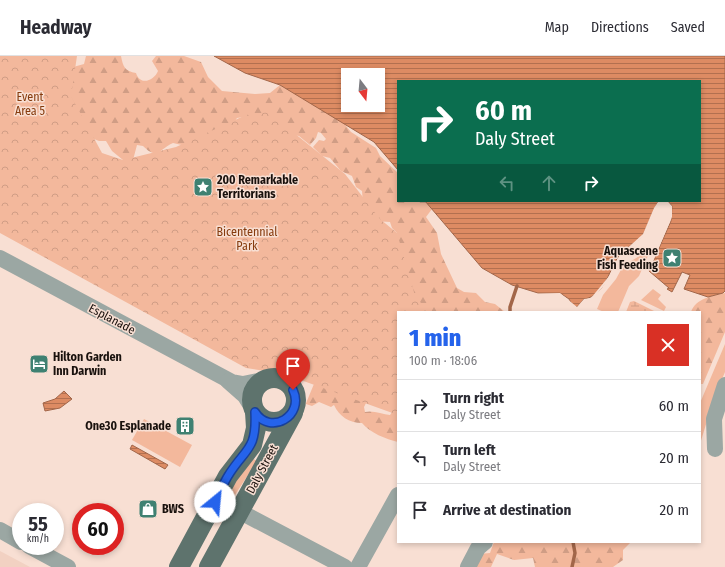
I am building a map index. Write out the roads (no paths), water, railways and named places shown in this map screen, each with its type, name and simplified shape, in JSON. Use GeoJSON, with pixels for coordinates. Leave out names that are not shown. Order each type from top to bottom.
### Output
{"type":"FeatureCollection","features":[{"type":"Feature","properties":{"kind":"main road","name":"Daly Street"},"geometry":{"type":"LineString","coordinates":[[179,567],[228,476],[252,444],[256,428],[252,398],[255,389],[258,384],[268,379],[283,380],[293,390],[296,396],[293,413],[209,567]]}},
{"type":"Feature","properties":{"kind":"main road"},"geometry":{"type":"LineString","coordinates":[[254,411],[263,420],[277,422],[288,418],[293,413]]}},
{"type":"Feature","properties":{"kind":"street","name":"Esplanade"},"geometry":{"type":"LineString","coordinates":[[0,258],[224,378],[243,384],[268,379]]}},
{"type":"Feature","properties":{"kind":"street","name":"Esplanade"},"geometry":{"type":"LineString","coordinates":[[224,378],[238,390],[254,411]]}},
{"type":"Feature","properties":{"kind":"street"},"geometry":{"type":"LineString","coordinates":[[715,449],[714,419],[725,385]]}},
{"type":"Feature","properties":{"kind":"street"},"geometry":{"type":"LineString","coordinates":[[358,567],[397,497]]}},
{"type":"Feature","properties":{"kind":"street"},"geometry":{"type":"LineString","coordinates":[[216,499],[345,567]]}},
{"type":"Feature","properties":{"kind":"street"},"geometry":{"type":"LineString","coordinates":[[0,530],[12,537]]}},
{"type":"Feature","properties":{"kind":"street"},"geometry":{"type":"LineString","coordinates":[[468,567],[478,548],[484,543]]}},
{"type":"Feature","properties":{"kind":"street"},"geometry":{"type":"LineString","coordinates":[[46,555],[68,567]]}},
{"type":"Feature","properties":{"kind":"waterway"},"geometry":{"type":"LineString","coordinates":[[510,311],[517,286]]}},
{"type":"Feature","properties":{"kind":"waterway"},"geometry":{"type":"LineString","coordinates":[[572,567],[575,553],[573,543]]}},
{"type":"Feature","properties":{"kind":"place","name":"200 Remarkable Territorians"},"geometry":{"type":"Point","coordinates":[203,187]}},
{"type":"Feature","properties":{"kind":"place","name":"Aquascene Fish Feeding"},"geometry":{"type":"Point","coordinates":[672,258]}},
{"type":"Feature","properties":{"kind":"place","name":"Hilton Garden Inn Darwin"},"geometry":{"type":"Point","coordinates":[39,364]}},
{"type":"Feature","properties":{"kind":"place","name":"One30 Esplanade"},"geometry":{"type":"Point","coordinates":[185,426]}},
{"type":"Feature","properties":{"kind":"place","name":"BWS"},"geometry":{"type":"Point","coordinates":[148,509]}},
{"type":"Feature","properties":{"kind":"park label","name":"Event Area 5"},"geometry":{"type":"Point","coordinates":[30,104]}},
{"type":"Feature","properties":{"kind":"park label","name":"Bicentennial Park"},"geometry":{"type":"Point","coordinates":[247,239]}}]}
